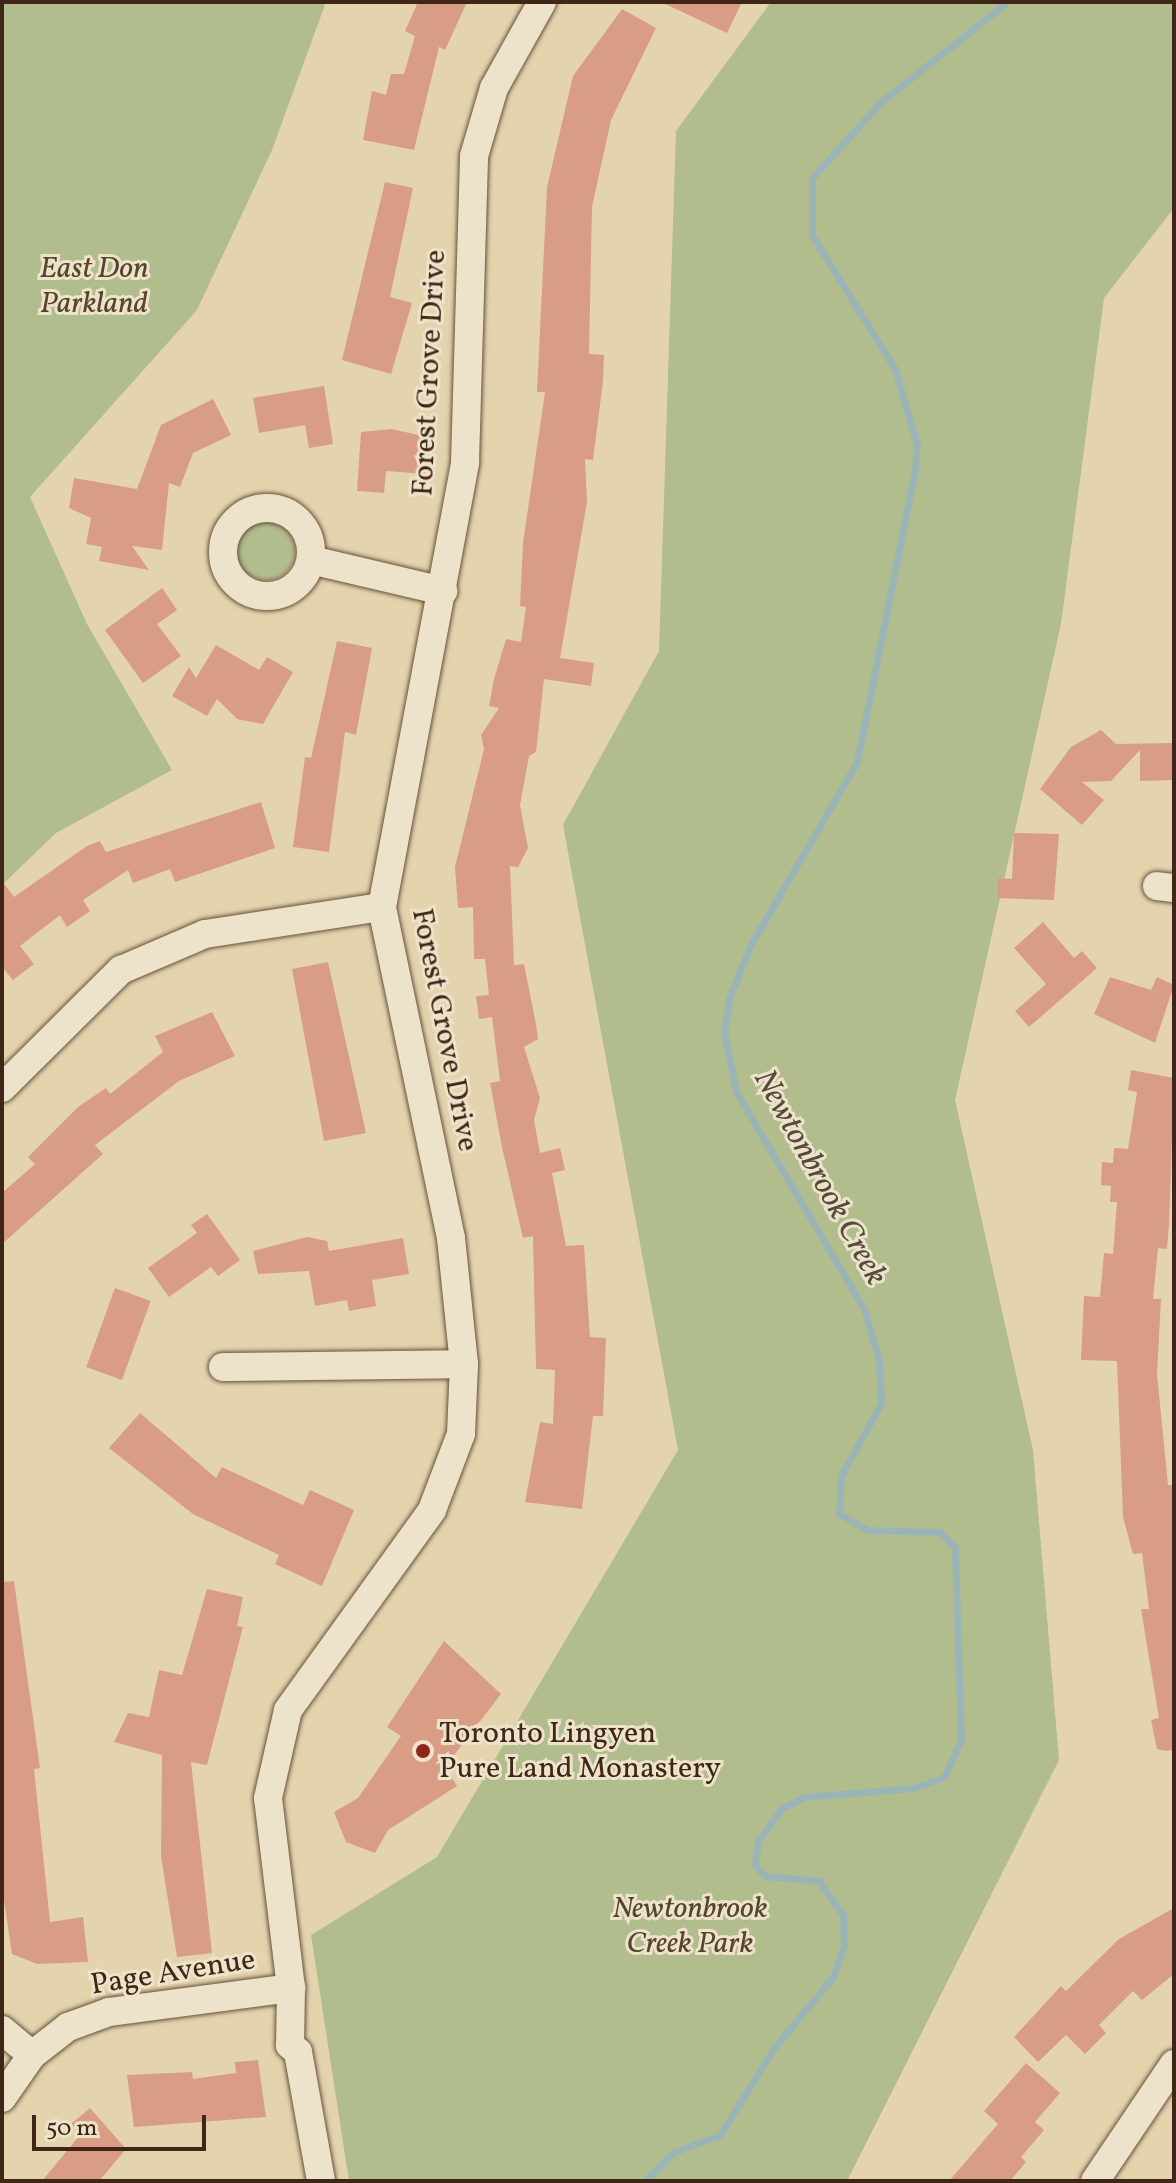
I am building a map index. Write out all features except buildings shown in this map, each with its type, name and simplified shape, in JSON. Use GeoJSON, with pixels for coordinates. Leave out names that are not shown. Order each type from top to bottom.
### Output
{"type":"FeatureCollection","features":[{"type":"Feature","properties":{"kind":"street","name":"Forest Grove Drive"},"geometry":{"type":"LineString","coordinates":[[321,2181],[298,2052],[290,2045],[291,1988],[268,1798],[288,1710],[432,1510],[461,1434],[464,1364],[451,1238],[382,907],[465,462],[474,156],[494,88],[542,2]]}},
{"type":"Feature","properties":{"kind":"street"},"geometry":{"type":"LineString","coordinates":[[311,560],[443,591]]}},
{"type":"Feature","properties":{"kind":"street"},"geometry":{"type":"LineString","coordinates":[[2,1088],[121,970],[205,934],[382,907]]}},
{"type":"Feature","properties":{"kind":"street"},"geometry":{"type":"LineString","coordinates":[[223,1367],[464,1364]]}},
{"type":"Feature","properties":{"kind":"street","name":"Page Avenue"},"geometry":{"type":"LineString","coordinates":[[2,2098],[32,2055],[68,2027],[109,2012],[291,1988]]}},
{"type":"Feature","properties":{"kind":"street"},"geometry":{"type":"LineString","coordinates":[[2,2030],[32,2055]]}},
{"type":"Feature","properties":{"kind":"street"},"geometry":{"type":"LineString","coordinates":[[1095,2181],[1173,2066]]}},
{"type":"Feature","properties":{"kind":"green space","name":"East Don Parkland"},"geometry":{"type":"Polygon","coordinates":[[[2,2],[326,2],[272,150],[197,310],[30,497],[87,624],[172,770],[56,833],[2,885],[2,2]]]}},
{"type":"Feature","properties":{"kind":"green space","name":"Newtonbrook Creek Park"},"geometry":{"type":"Polygon","coordinates":[[[771,2],[1174,2],[1174,208],[1104,298],[1061,624],[955,1100],[1033,1450],[1059,1760],[847,2181],[349,2181],[311,1935],[437,1857],[678,1450],[563,825],[659,651],[676,131],[771,2]]]}},
{"type":"Feature","properties":{"kind":"green space"},"geometry":{"type":"Polygon","coordinates":[[[266,522],[287,530],[295,551],[287,572],[266,580],[245,572],[237,551],[245,530],[266,522]]]}},
{"type":"Feature","properties":{"kind":"waterway","name":"Newtonbrook Creek"},"geometry":{"type":"LineString","coordinates":[[645,2181],[674,2152],[720,2135],[774,2048],[833,1977],[844,1945],[843,1915],[819,1881],[765,1876],[755,1865],[758,1841],[782,1808],[805,1797],[914,1788],[944,1777],[961,1741],[955,1547],[940,1532],[868,1530],[839,1514],[841,1476],[881,1403],[879,1360],[864,1309],[736,1092],[724,1032],[730,996],[751,944],[857,762],[915,468],[917,445],[895,369],[812,235],[812,178],[881,102],[1007,2]]}},
{"type":"Feature","properties":{"kind":"place","name":"Toronto Lingyen Pure Land Monastery"},"geometry":{"type":"Point","coordinates":[423,1751]}}]}
